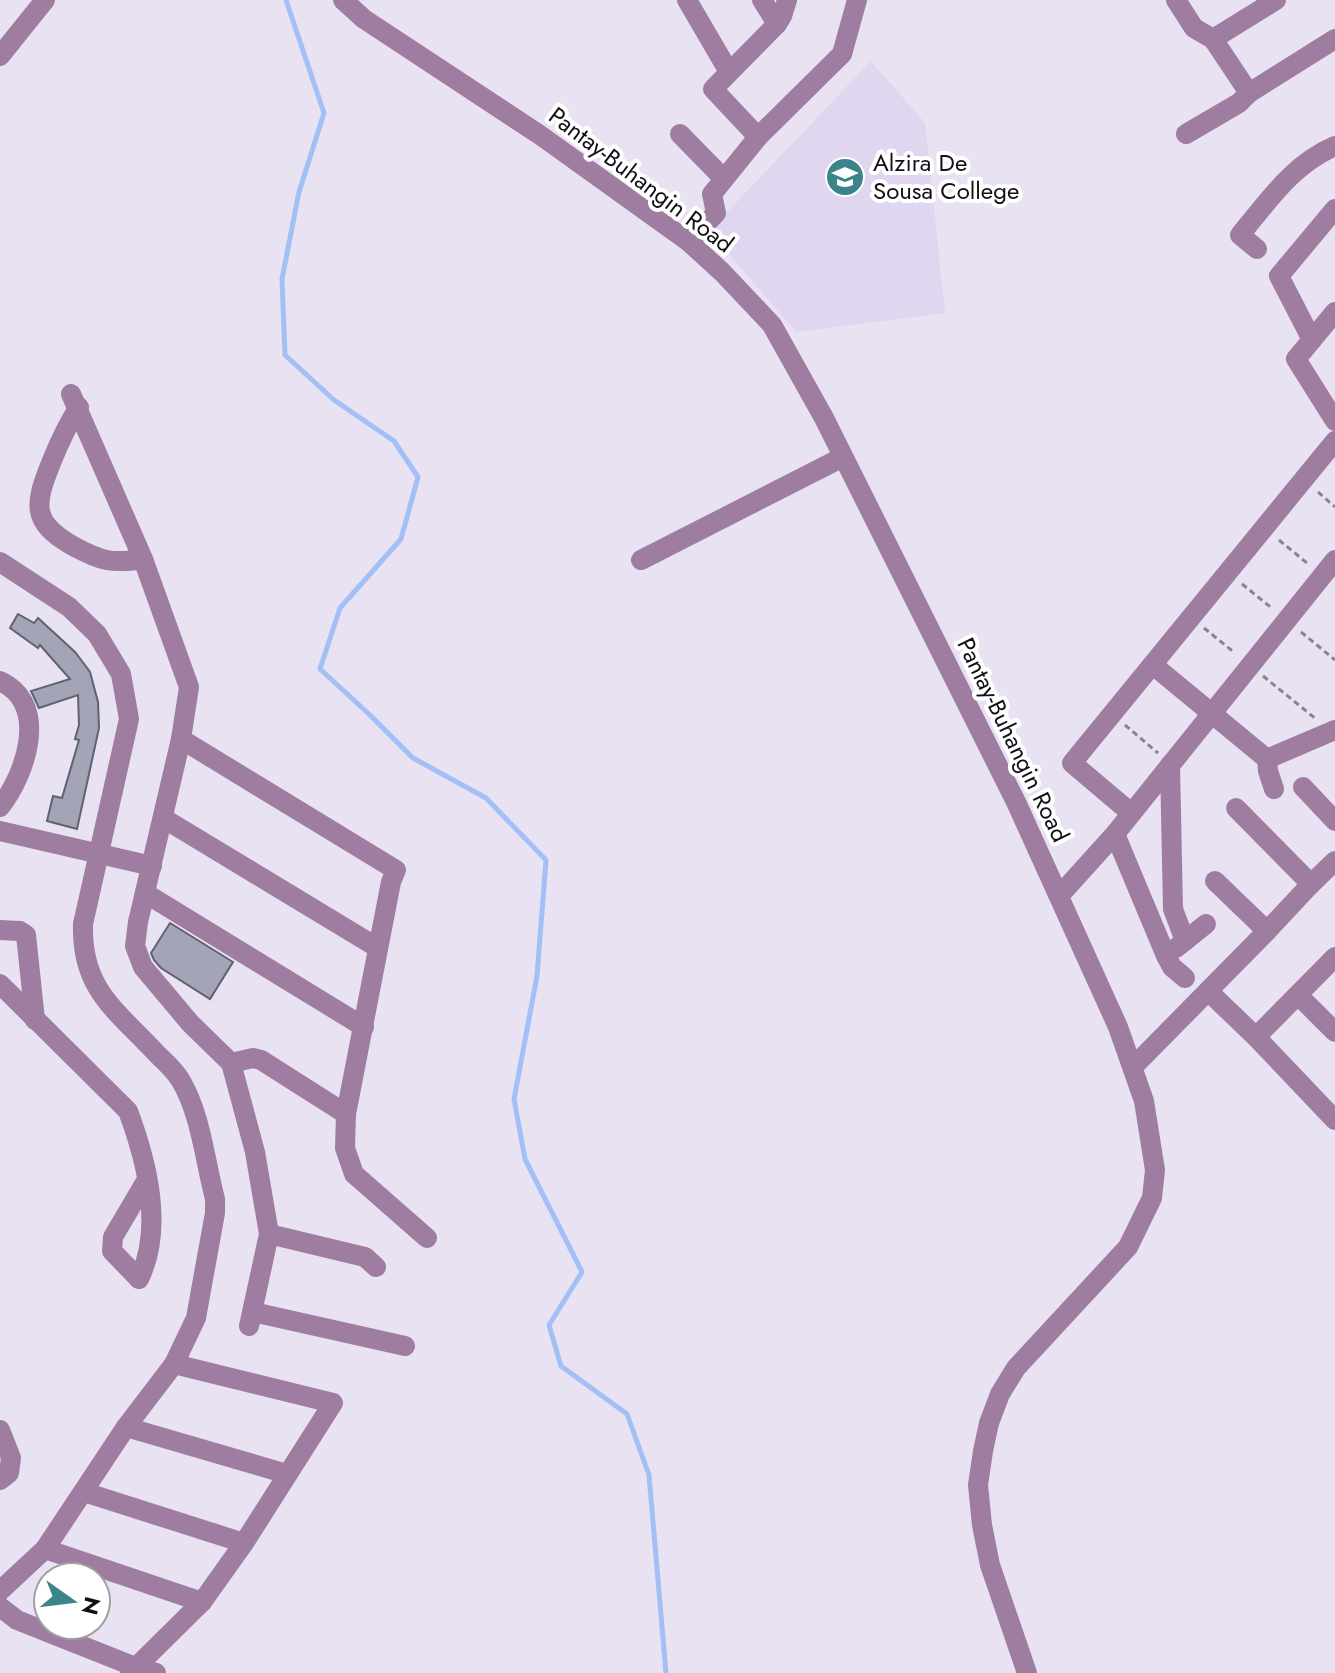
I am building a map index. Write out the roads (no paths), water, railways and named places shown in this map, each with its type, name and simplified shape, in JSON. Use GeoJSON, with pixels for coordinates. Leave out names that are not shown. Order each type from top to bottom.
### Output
{"type":"FeatureCollection","features":[{"type":"Feature","properties":{"kind":"street"},"geometry":{"type":"LineString","coordinates":[[0,56],[45,0]]}},
{"type":"Feature","properties":{"kind":"street","name":"Pantay-Buhangin Road"},"geometry":{"type":"LineString","coordinates":[[343,0],[364,19],[509,114],[689,242],[772,325],[843,457],[1016,802],[1102,988],[1144,1101],[1155,1170],[1152,1198],[1128,1247],[1016,1368],[1000,1394],[989,1423],[978,1485],[990,1565],[1027,1673]]}},
{"type":"Feature","properties":{"kind":"street"},"geometry":{"type":"LineString","coordinates":[[687,0],[729,72]]}},
{"type":"Feature","properties":{"kind":"street"},"geometry":{"type":"LineString","coordinates":[[762,0],[777,24]]}},
{"type":"Feature","properties":{"kind":"street"},"geometry":{"type":"LineString","coordinates":[[758,137],[713,89],[777,24],[787,0]]}},
{"type":"Feature","properties":{"kind":"street"},"geometry":{"type":"LineString","coordinates":[[689,242],[716,213],[712,194],[723,178],[758,137],[842,54],[857,0]]}},
{"type":"Feature","properties":{"kind":"street"},"geometry":{"type":"LineString","coordinates":[[1176,0],[1194,28],[1213,39],[1249,93]]}},
{"type":"Feature","properties":{"kind":"street"},"geometry":{"type":"LineString","coordinates":[[1213,39],[1276,0]]}},
{"type":"Feature","properties":{"kind":"street"},"geometry":{"type":"LineString","coordinates":[[1186,134],[1335,39]]}},
{"type":"Feature","properties":{"kind":"street"},"geometry":{"type":"LineString","coordinates":[[680,134],[723,178]]}},
{"type":"Feature","properties":{"kind":"street"},"geometry":{"type":"LineString","coordinates":[[1257,249],[1240,235],[1288,175],[1318,153],[1335,146]]}},
{"type":"Feature","properties":{"kind":"street"},"geometry":{"type":"LineString","coordinates":[[1312,340],[1279,276],[1335,209]]}},
{"type":"Feature","properties":{"kind":"street"},"geometry":{"type":"LineString","coordinates":[[1335,312],[1296,359],[1335,421]]}},
{"type":"Feature","properties":{"kind":"street"},"geometry":{"type":"LineString","coordinates":[[143,559],[115,563],[97,559],[56,537],[40,513],[38,494],[75,401],[143,559],[189,687],[181,739],[135,946],[143,967],[190,1023],[231,1063],[255,1152],[269,1234],[251,1319],[405,1346]]}},
{"type":"Feature","properties":{"kind":"street"},"geometry":{"type":"LineString","coordinates":[[1131,813],[1072,763],[1335,441]]}},
{"type":"Feature","properties":{"kind":"street"},"geometry":{"type":"LineString","coordinates":[[641,560],[843,457]]}},
{"type":"Feature","properties":{"kind":"street"},"geometry":{"type":"LineString","coordinates":[[0,562],[69,607],[97,634],[121,674],[129,719],[83,924],[83,943],[88,970],[109,1007],[179,1077],[190,1098],[215,1199],[196,1318],[174,1364],[126,1427],[45,1549],[0,1591]]}},
{"type":"Feature","properties":{"kind":"street"},"geometry":{"type":"LineString","coordinates":[[1059,896],[1115,834],[1329,568]]}},
{"type":"Feature","properties":{"kind":"street"},"geometry":{"type":"LineString","coordinates":[[1153,665],[1267,759],[1274,789]]}},
{"type":"Feature","properties":{"kind":"street"},"geometry":{"type":"LineString","coordinates":[[0,681],[18,694],[30,720],[21,770],[0,807]]}},
{"type":"Feature","properties":{"kind":"street"},"geometry":{"type":"LineString","coordinates":[[1267,759],[1335,730]]}},
{"type":"Feature","properties":{"kind":"street"},"geometry":{"type":"LineString","coordinates":[[181,739],[396,870],[391,882],[346,1114],[345,1148],[354,1174],[427,1238]]}},
{"type":"Feature","properties":{"kind":"street"},"geometry":{"type":"LineString","coordinates":[[1170,765],[1173,909],[1185,941]]}},
{"type":"Feature","properties":{"kind":"street"},"geometry":{"type":"LineString","coordinates":[[1303,787],[1335,821]]}},
{"type":"Feature","properties":{"kind":"street"},"geometry":{"type":"LineString","coordinates":[[1236,808],[1311,884]]}},
{"type":"Feature","properties":{"kind":"street"},"geometry":{"type":"LineString","coordinates":[[163,818],[378,948]]}},
{"type":"Feature","properties":{"kind":"street"},"geometry":{"type":"LineString","coordinates":[[0,831],[152,866]]}},
{"type":"Feature","properties":{"kind":"street"},"geometry":{"type":"LineString","coordinates":[[1115,834],[1166,956],[1172,967],[1185,978]]}},
{"type":"Feature","properties":{"kind":"street"},"geometry":{"type":"LineString","coordinates":[[1133,1067],[1335,861]]}},
{"type":"Feature","properties":{"kind":"street"},"geometry":{"type":"LineString","coordinates":[[1215,881],[1267,931]]}},
{"type":"Feature","properties":{"kind":"street"},"geometry":{"type":"LineString","coordinates":[[1140,894],[1171,885]]}},
{"type":"Feature","properties":{"kind":"street"},"geometry":{"type":"LineString","coordinates":[[145,893],[364,1027]]}},
{"type":"Feature","properties":{"kind":"street"},"geometry":{"type":"LineString","coordinates":[[1166,956],[1206,924]]}},
{"type":"Feature","properties":{"kind":"street"},"geometry":{"type":"LineString","coordinates":[[0,930],[20,931],[26,935],[30,946],[35,1020]]}},
{"type":"Feature","properties":{"kind":"street"},"geometry":{"type":"LineString","coordinates":[[1256,1037],[1335,957]]}},
{"type":"Feature","properties":{"kind":"street"},"geometry":{"type":"LineString","coordinates":[[0,984],[128,1111],[137,1136],[146,1181]]}},
{"type":"Feature","properties":{"kind":"street"},"geometry":{"type":"LineString","coordinates":[[1208,991],[1335,1120]]}},
{"type":"Feature","properties":{"kind":"street"},"geometry":{"type":"LineString","coordinates":[[1298,995],[1335,1032]]}},
{"type":"Feature","properties":{"kind":"street"},"geometry":{"type":"LineString","coordinates":[[231,1063],[253,1058],[261,1060],[346,1114]]}},
{"type":"Feature","properties":{"kind":"street"},"geometry":{"type":"LineString","coordinates":[[269,1234],[365,1257],[376,1267]]}},
{"type":"Feature","properties":{"kind":"street"},"geometry":{"type":"LineString","coordinates":[[0,1607],[17,1620],[142,1671],[202,1602],[244,1543],[333,1403],[174,1364]]}},
{"type":"Feature","properties":{"kind":"street"},"geometry":{"type":"LineString","coordinates":[[126,1427],[287,1474]]}},
{"type":"Feature","properties":{"kind":"street"},"geometry":{"type":"LineString","coordinates":[[0,1430],[11,1458],[9,1473],[0,1480]]}},
{"type":"Feature","properties":{"kind":"street"},"geometry":{"type":"LineString","coordinates":[[84,1492],[244,1543]]}},
{"type":"Feature","properties":{"kind":"street"},"geometry":{"type":"LineString","coordinates":[[45,1549],[202,1602]]}},
{"type":"Feature","properties":{"kind":"waterway"},"geometry":{"type":"LineString","coordinates":[[286,0],[324,113],[299,192],[282,279],[285,355],[334,400],[394,441],[418,477],[401,539],[340,608],[320,669],[413,758],[486,798],[546,860],[537,976],[514,1099],[525,1159],[582,1272],[549,1325],[561,1366],[627,1414],[649,1475],[666,1673]]}},
{"type":"Feature","properties":{"kind":"place","name":"Alzira De Sousa College"},"geometry":{"type":"Point","coordinates":[845,177]}}]}
